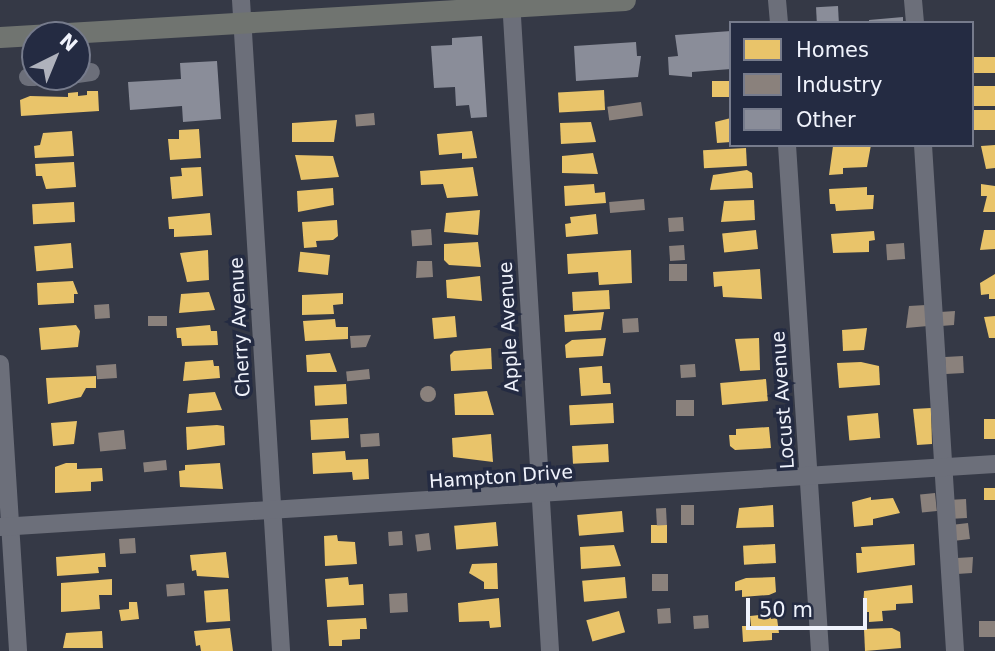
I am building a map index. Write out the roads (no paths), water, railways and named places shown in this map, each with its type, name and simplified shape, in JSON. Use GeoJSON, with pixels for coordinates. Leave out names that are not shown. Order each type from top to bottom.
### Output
{"type":"FeatureCollection","features":[{"type":"Feature","properties":{"kind":"main road"},"geometry":{"type":"LineString","coordinates":[[91,32],[512,4],[625,0]]}},
{"type":"Feature","properties":{"kind":"main road"},"geometry":{"type":"LineString","coordinates":[[0,37],[21,36]]}},
{"type":"Feature","properties":{"kind":"street","name":"Cherry Avenue"},"geometry":{"type":"LineString","coordinates":[[241,0],[281,651]]}},
{"type":"Feature","properties":{"kind":"street"},"geometry":{"type":"LineString","coordinates":[[777,0],[779,21]]}},
{"type":"Feature","properties":{"kind":"street"},"geometry":{"type":"LineString","coordinates":[[914,0],[915,21]]}},
{"type":"Feature","properties":{"kind":"street","name":"Apple Avenue"},"geometry":{"type":"LineString","coordinates":[[512,4],[550,651]]}},
{"type":"Feature","properties":{"kind":"street","name":"Locust Avenue"},"geometry":{"type":"LineString","coordinates":[[787,147],[820,651]]}},
{"type":"Feature","properties":{"kind":"street"},"geometry":{"type":"LineString","coordinates":[[923,147],[955,651]]}},
{"type":"Feature","properties":{"kind":"street"},"geometry":{"type":"LineString","coordinates":[[0,363],[5,527],[18,651]]}},
{"type":"Feature","properties":{"kind":"street","name":"Hampton Drive"},"geometry":{"type":"LineString","coordinates":[[5,527],[995,464]]}}]}
